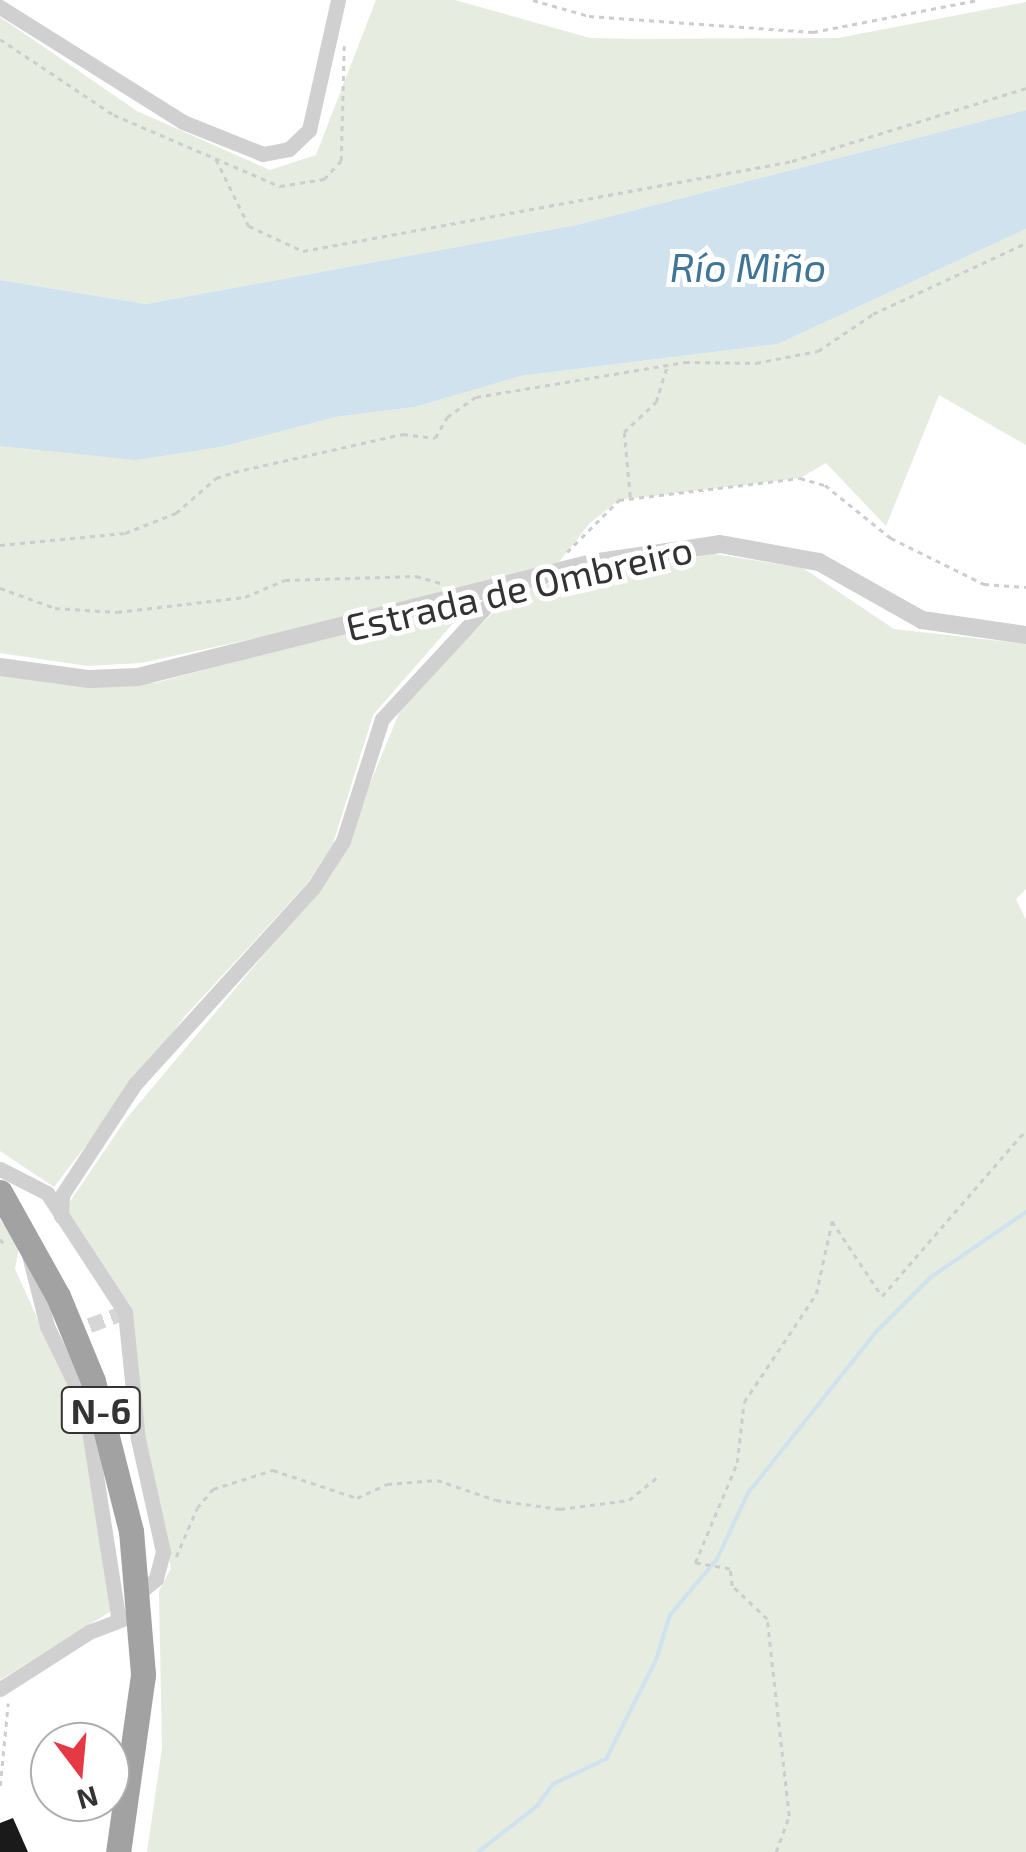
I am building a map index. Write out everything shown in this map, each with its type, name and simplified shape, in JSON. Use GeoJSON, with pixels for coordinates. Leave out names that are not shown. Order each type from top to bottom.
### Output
{"type":"FeatureCollection","features":[{"type":"Feature","properties":{"kind":"highway","name":"N-6"},"geometry":{"type":"LineString","coordinates":[[0,1192],[28,1240],[93,1381],[141,1591],[130,1617],[138,1739],[118,1852]]}},
{"type":"Feature","properties":{"kind":"street"},"geometry":{"type":"LineString","coordinates":[[0,8],[183,122],[262,154],[289,149],[309,130],[338,0]]}},
{"type":"Feature","properties":{"kind":"street","name":"Estrada de Ombreiro"},"geometry":{"type":"LineString","coordinates":[[0,667],[90,679],[138,677],[550,573],[660,550],[750,546],[819,562],[922,620],[1026,635]]}},
{"type":"Feature","properties":{"kind":"street"},"geometry":{"type":"LineString","coordinates":[[61,1216],[62,1195],[135,1084],[314,888],[344,841],[382,719],[506,585]]}},
{"type":"Feature","properties":{"kind":"street"},"geometry":{"type":"LineString","coordinates":[[0,1169],[28,1178],[61,1216],[125,1312],[138,1439],[162,1565],[141,1591]]}},
{"type":"Feature","properties":{"kind":"street"},"geometry":{"type":"LineString","coordinates":[[3,1688],[130,1617],[85,1405],[46,1326],[28,1240]]}},
{"type":"Feature","properties":{"kind":"path"},"geometry":{"type":"LineString","coordinates":[[533,0],[589,16],[813,32],[978,0]]}},
{"type":"Feature","properties":{"kind":"path"},"geometry":{"type":"LineString","coordinates":[[0,38],[114,114],[280,186],[324,179],[341,161],[345,36]]}},
{"type":"Feature","properties":{"kind":"path"},"geometry":{"type":"LineString","coordinates":[[216,159],[249,226],[304,250],[792,161],[1026,88]]}},
{"type":"Feature","properties":{"kind":"path"},"geometry":{"type":"LineString","coordinates":[[0,545],[124,534],[176,513],[216,478],[234,472],[403,434],[435,438],[447,417],[476,398],[667,365],[756,363],[818,351],[872,314],[1026,243]]}},
{"type":"Feature","properties":{"kind":"path"},"geometry":{"type":"LineString","coordinates":[[630,498],[624,432],[656,402],[667,365]]}},
{"type":"Feature","properties":{"kind":"path"},"geometry":{"type":"LineString","coordinates":[[550,573],[590,522],[619,500],[800,478],[825,486],[891,538],[984,584],[1026,587]]}},
{"type":"Feature","properties":{"kind":"path"},"geometry":{"type":"LineString","coordinates":[[0,588],[55,608],[117,612],[245,597],[285,580],[416,576],[447,584]]}},
{"type":"Feature","properties":{"kind":"path"},"geometry":{"type":"LineString","coordinates":[[776,1852],[789,1816],[767,1620],[732,1586],[730,1569],[695,1563],[737,1462],[744,1402],[816,1294],[832,1220],[882,1296],[1026,1130]]}},
{"type":"Feature","properties":{"kind":"path"},"geometry":{"type":"LineString","coordinates":[[162,1565],[183,1554],[196,1508],[213,1489],[273,1470],[358,1498],[388,1484],[437,1480],[496,1500],[560,1508],[628,1500],[660,1476]]}},
{"type":"Feature","properties":{"kind":"path"},"geometry":{"type":"LineString","coordinates":[[0,1786],[3,1688]]}},
{"type":"Feature","properties":{"kind":"shaded area"},"geometry":{"type":"Polygon","coordinates":[[[376,0],[455,0],[590,38],[638,39],[838,38],[1026,2],[1026,110],[576,225],[146,304],[0,280],[0,17],[137,111],[270,170],[316,155],[376,0]]]}},
{"type":"Feature","properties":{"kind":"shaded area"},"geometry":{"type":"Polygon","coordinates":[[[1026,229],[1026,445],[939,395],[886,526],[826,463],[800,478],[619,500],[590,523],[559,562],[386,610],[141,663],[87,666],[0,653],[0,446],[225,446],[336,417],[415,407],[521,376],[778,344],[1026,229]]]}},
{"type":"Feature","properties":{"kind":"shaded area"},"geometry":{"type":"Polygon","coordinates":[[[714,554],[803,568],[894,629],[1026,644],[1026,889],[1016,899],[1026,920],[1026,1852],[147,1852],[162,1748],[159,1591],[171,1568],[144,1441],[130,1306],[72,1227],[67,1206],[126,1119],[334,871],[404,701],[516,590],[714,554]]]}},
{"type":"Feature","properties":{"kind":"shaded area"},"geometry":{"type":"Polygon","coordinates":[[[475,598],[373,715],[333,844],[306,885],[186,1015],[54,1187],[0,1151],[0,675],[58,684],[155,683],[475,598]]]}},
{"type":"Feature","properties":{"kind":"shaded area"},"geometry":{"type":"Polygon","coordinates":[[[0,1219],[19,1247],[15,1269],[86,1426],[113,1610],[0,1680],[0,1219]]]}},
{"type":"Feature","properties":{"kind":"water","name":"Río Miño"},"geometry":{"type":"Polygon","coordinates":[[[1026,110],[1026,229],[778,344],[521,376],[415,407],[336,417],[225,446],[136,460],[0,446],[0,280],[146,304],[576,225],[1026,110]]]}},
{"type":"Feature","properties":{"kind":"building"},"geometry":{"type":"Polygon","coordinates":[[[13,1818],[28,1852],[0,1852],[0,1823],[13,1818]]]}},
{"type":"Feature","properties":{"kind":"waterway"},"geometry":{"type":"LineString","coordinates":[[478,1852],[537,1806],[553,1784],[606,1759],[656,1660],[670,1615],[717,1559],[748,1493],[877,1331],[931,1277],[1026,1212]]}},
{"type":"Feature","properties":{"kind":"tunnel"},"geometry":{"type":"LineString","coordinates":[[68,1333],[125,1312]]}}]}
